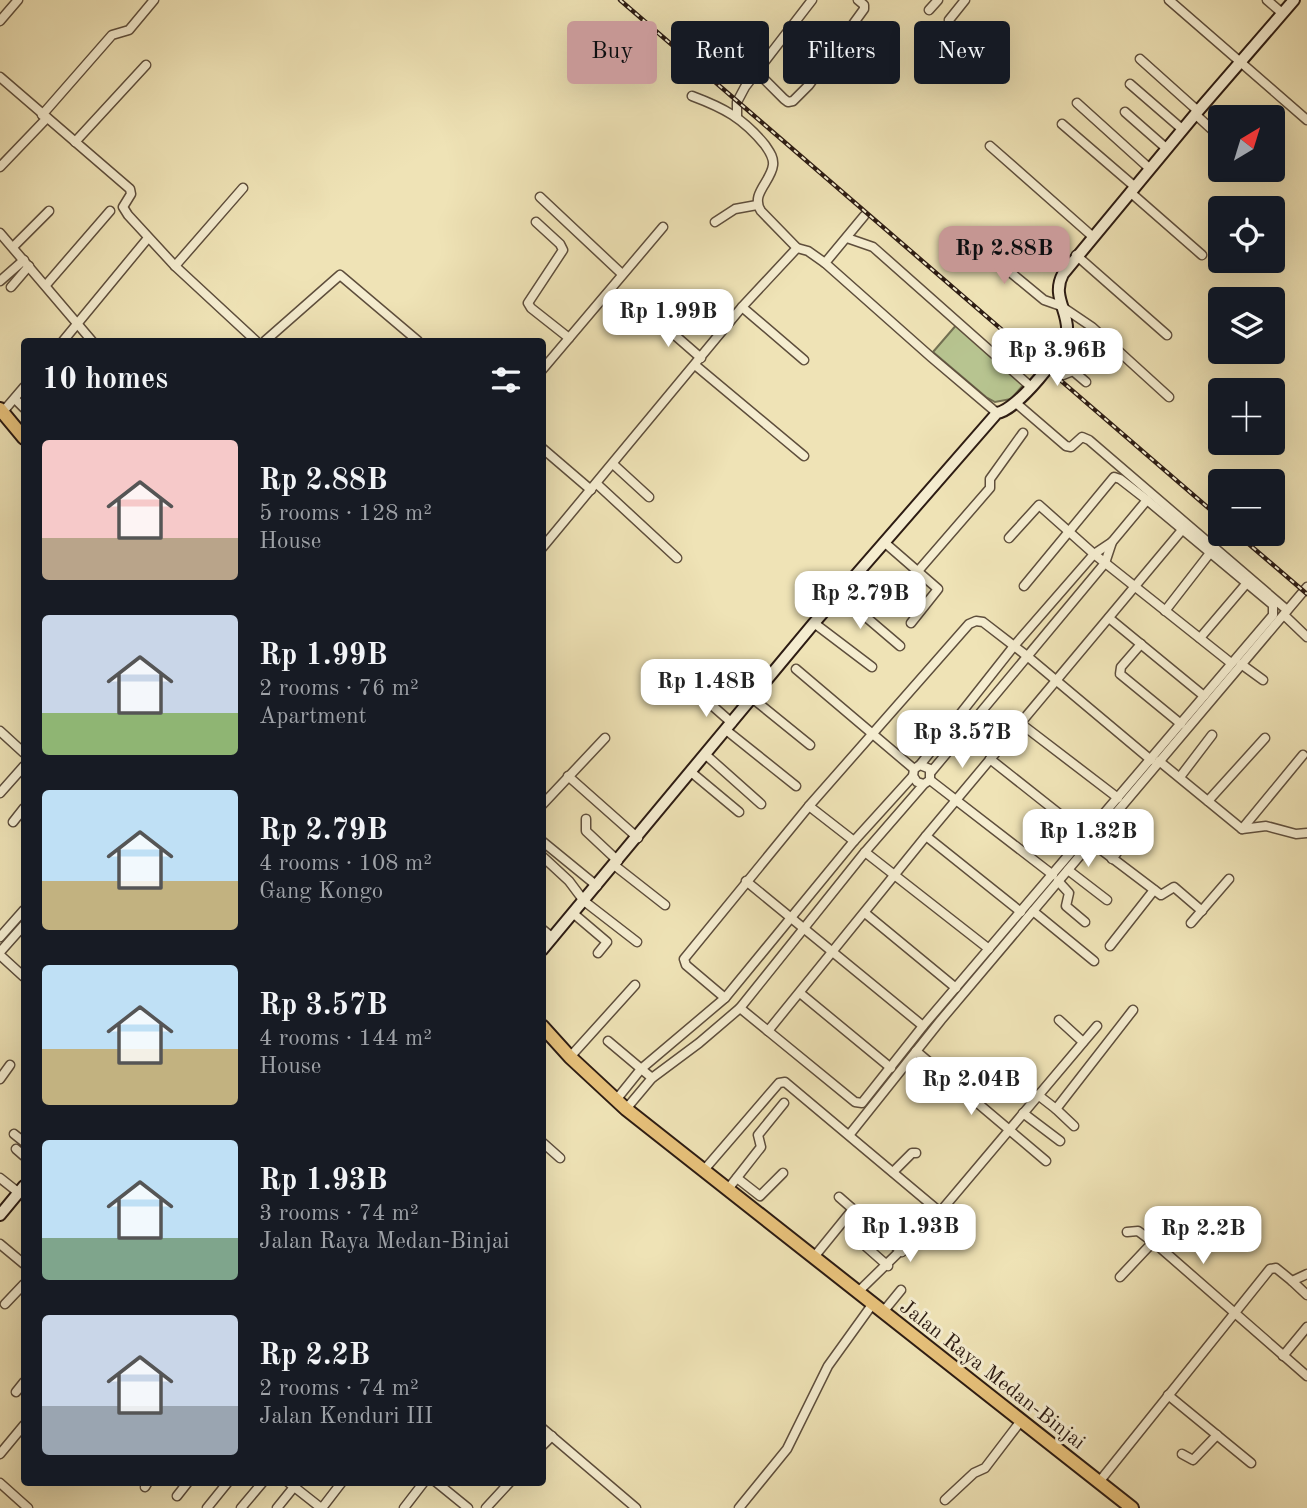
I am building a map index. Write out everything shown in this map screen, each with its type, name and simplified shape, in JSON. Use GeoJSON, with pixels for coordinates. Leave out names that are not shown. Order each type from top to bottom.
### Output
{"type":"FeatureCollection","features":[{"type":"Feature","properties":{"kind":"highway"},"geometry":{"type":"LineString","coordinates":[[1,414],[21,435]]}},
{"type":"Feature","properties":{"kind":"highway"},"geometry":{"type":"LineString","coordinates":[[1,414],[21,443]]}},
{"type":"Feature","properties":{"kind":"highway","name":"Jalan Raya Medan-Binjai"},"geometry":{"type":"LineString","coordinates":[[546,1031],[570,1058],[621,1105],[1132,1508]]}},
{"type":"Feature","properties":{"kind":"highway","name":"Jalan Raya Medan-Binjai"},"geometry":{"type":"LineString","coordinates":[[546,1040],[622,1114],[1122,1508]]}},
{"type":"Feature","properties":{"kind":"main road"},"geometry":{"type":"LineString","coordinates":[[546,946],[839,594],[997,413],[1006,411],[1016,403],[1063,347],[1067,333],[1058,296],[1060,279],[1076,255],[1294,0]]}},
{"type":"Feature","properties":{"kind":"main road"},"geometry":{"type":"LineString","coordinates":[[0,1215],[21,1191]]}},
{"type":"Feature","properties":{"kind":"street"},"geometry":{"type":"LineString","coordinates":[[0,21],[18,0]]}},
{"type":"Feature","properties":{"kind":"street"},"geometry":{"type":"LineString","coordinates":[[0,167],[112,36],[129,30],[154,0]]}},
{"type":"Feature","properties":{"kind":"street"},"geometry":{"type":"LineString","coordinates":[[769,57],[812,0]]}},
{"type":"Feature","properties":{"kind":"street"},"geometry":{"type":"LineString","coordinates":[[769,83],[784,99],[793,102],[809,85],[862,13],[865,7],[859,0]]}},
{"type":"Feature","properties":{"kind":"street"},"geometry":{"type":"LineString","coordinates":[[929,10],[938,0]]}},
{"type":"Feature","properties":{"kind":"street"},"geometry":{"type":"LineString","coordinates":[[949,20],[965,0]]}},
{"type":"Feature","properties":{"kind":"street"},"geometry":{"type":"LineString","coordinates":[[1169,0],[1307,120]]}},
{"type":"Feature","properties":{"kind":"street"},"geometry":{"type":"LineString","coordinates":[[1267,0],[1282,13]]}},
{"type":"Feature","properties":{"kind":"street"},"geometry":{"type":"LineString","coordinates":[[1140,59],[1208,124]]}},
{"type":"Feature","properties":{"kind":"street"},"geometry":{"type":"LineString","coordinates":[[75,142],[146,65]]}},
{"type":"Feature","properties":{"kind":"street"},"geometry":{"type":"LineString","coordinates":[[0,77],[130,189],[131,194],[124,209],[175,266],[253,338]]}},
{"type":"Feature","properties":{"kind":"street"},"geometry":{"type":"LineString","coordinates":[[737,116],[737,102],[748,84]]}},
{"type":"Feature","properties":{"kind":"street"},"geometry":{"type":"LineString","coordinates":[[1130,84],[1182,129]]}},
{"type":"Feature","properties":{"kind":"street"},"geometry":{"type":"LineString","coordinates":[[692,96],[737,116],[768,149],[774,162],[757,198],[757,205],[797,248],[808,251],[825,263],[997,413]]}},
{"type":"Feature","properties":{"kind":"street"},"geometry":{"type":"LineString","coordinates":[[1077,103],[1149,168]]}},
{"type":"Feature","properties":{"kind":"street"},"geometry":{"type":"LineString","coordinates":[[1125,112],[1166,148]]}},
{"type":"Feature","properties":{"kind":"street"},"geometry":{"type":"LineString","coordinates":[[1062,124],[1202,255]]}},
{"type":"Feature","properties":{"kind":"street"},"geometry":{"type":"LineString","coordinates":[[990,146],[1092,236]]}},
{"type":"Feature","properties":{"kind":"street"},"geometry":{"type":"LineString","coordinates":[[175,266],[243,188]]}},
{"type":"Feature","properties":{"kind":"street"},"geometry":{"type":"LineString","coordinates":[[540,197],[622,274]]}},
{"type":"Feature","properties":{"kind":"street"},"geometry":{"type":"LineString","coordinates":[[715,222],[735,209],[757,205]]}},
{"type":"Feature","properties":{"kind":"street"},"geometry":{"type":"LineString","coordinates":[[13,247],[49,211]]}},
{"type":"Feature","properties":{"kind":"street"},"geometry":{"type":"LineString","coordinates":[[46,285],[110,211]]}},
{"type":"Feature","properties":{"kind":"street"},"geometry":{"type":"LineString","coordinates":[[825,263],[864,216]]}},
{"type":"Feature","properties":{"kind":"street"},"geometry":{"type":"LineString","coordinates":[[536,222],[563,250],[528,303],[569,338]]}},
{"type":"Feature","properties":{"kind":"street"},"geometry":{"type":"LineString","coordinates":[[546,365],[663,227]]}},
{"type":"Feature","properties":{"kind":"street"},"geometry":{"type":"LineString","coordinates":[[963,233],[1044,300],[1060,306],[1092,327],[1169,397]]}},
{"type":"Feature","properties":{"kind":"street"},"geometry":{"type":"LineString","coordinates":[[1,237],[13,247],[89,338]]}},
{"type":"Feature","properties":{"kind":"street"},"geometry":{"type":"LineString","coordinates":[[65,338],[148,238]]}},
{"type":"Feature","properties":{"kind":"street"},"geometry":{"type":"LineString","coordinates":[[847,238],[873,247],[1031,387]]}},
{"type":"Feature","properties":{"kind":"street"},"geometry":{"type":"LineString","coordinates":[[546,543],[742,307],[797,248]]}},
{"type":"Feature","properties":{"kind":"street"},"geometry":{"type":"LineString","coordinates":[[1076,255],[1167,335]]}},
{"type":"Feature","properties":{"kind":"street"},"geometry":{"type":"LineString","coordinates":[[0,281],[26,263]]}},
{"type":"Feature","properties":{"kind":"street"},"geometry":{"type":"LineString","coordinates":[[11,287],[26,263]]}},
{"type":"Feature","properties":{"kind":"street"},"geometry":{"type":"LineString","coordinates":[[268,338],[340,275],[414,338]]}},
{"type":"Feature","properties":{"kind":"street"},"geometry":{"type":"LineString","coordinates":[[742,307],[804,360]]}},
{"type":"Feature","properties":{"kind":"street"},"geometry":{"type":"LineString","coordinates":[[654,317],[698,361],[804,456]]}},
{"type":"Feature","properties":{"kind":"street"},"geometry":{"type":"LineString","coordinates":[[1050,363],[1064,376],[1073,372],[1086,382]]}},
{"type":"Feature","properties":{"kind":"street"},"geometry":{"type":"LineString","coordinates":[[1,414],[21,391]]}},
{"type":"Feature","properties":{"kind":"street"},"geometry":{"type":"LineString","coordinates":[[15,398],[21,405]]}},
{"type":"Feature","properties":{"kind":"street"},"geometry":{"type":"LineString","coordinates":[[1016,403],[1068,447],[1082,437],[1089,440],[1285,613],[1307,637]]}},
{"type":"Feature","properties":{"kind":"street"},"geometry":{"type":"LineString","coordinates":[[886,608],[989,488],[990,478],[1023,433]]}},
{"type":"Feature","properties":{"kind":"street"},"geometry":{"type":"LineString","coordinates":[[546,452],[594,487],[677,558]]}},
{"type":"Feature","properties":{"kind":"street"},"geometry":{"type":"LineString","coordinates":[[613,464],[649,497]]}},
{"type":"Feature","properties":{"kind":"street"},"geometry":{"type":"LineString","coordinates":[[850,1134],[915,1051],[1033,911],[1055,878],[1068,870],[1118,798],[1155,761],[1181,724],[1274,612],[1273,604],[1147,500],[1114,477],[1024,586]]}},
{"type":"Feature","properties":{"kind":"street"},"geometry":{"type":"LineString","coordinates":[[621,1105],[641,1069],[725,998],[916,770],[1014,646],[1094,554],[1112,542],[1147,500]]}},
{"type":"Feature","properties":{"kind":"street"},"geometry":{"type":"LineString","coordinates":[[1009,538],[1038,505],[1094,554],[1231,663]]}},
{"type":"Feature","properties":{"kind":"street"},"geometry":{"type":"LineString","coordinates":[[768,1031],[926,836],[1182,530]]}},
{"type":"Feature","properties":{"kind":"street"},"geometry":{"type":"LineString","coordinates":[[884,542],[938,589],[911,623]]}},
{"type":"Feature","properties":{"kind":"street"},"geometry":{"type":"LineString","coordinates":[[621,1105],[740,1008],[865,852],[1105,563],[1112,542]]}},
{"type":"Feature","properties":{"kind":"street"},"geometry":{"type":"LineString","coordinates":[[1165,611],[1210,553]]}},
{"type":"Feature","properties":{"kind":"street"},"geometry":{"type":"LineString","coordinates":[[1200,638],[1246,584]]}},
{"type":"Feature","properties":{"kind":"street"},"geometry":{"type":"LineString","coordinates":[[740,1008],[857,1103],[864,1102],[923,1026],[989,949],[1055,878],[1307,587]]}},
{"type":"Feature","properties":{"kind":"street"},"geometry":{"type":"LineString","coordinates":[[839,594],[900,646]]}},
{"type":"Feature","properties":{"kind":"street"},"geometry":{"type":"LineString","coordinates":[[1109,618],[1204,696]]}},
{"type":"Feature","properties":{"kind":"street"},"geometry":{"type":"LineString","coordinates":[[725,998],[683,960],[809,806],[969,624],[976,621],[983,622],[1027,656],[1242,829],[1273,827],[1296,834],[1307,833]]}},
{"type":"Feature","properties":{"kind":"street"},"geometry":{"type":"LineString","coordinates":[[814,623],[872,667]]}},
{"type":"Feature","properties":{"kind":"street"},"geometry":{"type":"LineString","coordinates":[[1141,644],[1121,667],[1120,674],[1181,724]]}},
{"type":"Feature","properties":{"kind":"street"},"geometry":{"type":"LineString","coordinates":[[1241,664],[1263,680]]}},
{"type":"Feature","properties":{"kind":"street"},"geometry":{"type":"LineString","coordinates":[[796,669],[916,770],[917,782],[928,779]]}},
{"type":"Feature","properties":{"kind":"street"},"geometry":{"type":"LineString","coordinates":[[699,694],[729,726],[796,786]]}},
{"type":"Feature","properties":{"kind":"street"},"geometry":{"type":"LineString","coordinates":[[752,698],[810,745]]}},
{"type":"Feature","properties":{"kind":"street"},"geometry":{"type":"LineString","coordinates":[[1020,723],[1118,798]]}},
{"type":"Feature","properties":{"kind":"street"},"geometry":{"type":"LineString","coordinates":[[0,731],[21,746]]}},
{"type":"Feature","properties":{"kind":"street"},"geometry":{"type":"LineString","coordinates":[[1180,777],[1212,734]]}},
{"type":"Feature","properties":{"kind":"street"},"geometry":{"type":"LineString","coordinates":[[546,801],[605,738]]}},
{"type":"Feature","properties":{"kind":"street"},"geometry":{"type":"LineString","coordinates":[[1208,801],[1265,738]]}},
{"type":"Feature","properties":{"kind":"street"},"geometry":{"type":"LineString","coordinates":[[706,755],[761,804]]}},
{"type":"Feature","properties":{"kind":"street"},"geometry":{"type":"LineString","coordinates":[[1242,829],[1303,755]]}},
{"type":"Feature","properties":{"kind":"street"},"geometry":{"type":"LineString","coordinates":[[990,759],[1154,890],[1162,895],[1174,887],[1202,911]]}},
{"type":"Feature","properties":{"kind":"street"},"geometry":{"type":"LineString","coordinates":[[916,770],[927,766],[928,779],[1055,878],[1068,892],[1066,906],[1085,922]]}},
{"type":"Feature","properties":{"kind":"street"},"geometry":{"type":"LineString","coordinates":[[0,793],[21,769]]}},
{"type":"Feature","properties":{"kind":"street"},"geometry":{"type":"LineString","coordinates":[[691,772],[739,812]]}},
{"type":"Feature","properties":{"kind":"street"},"geometry":{"type":"LineString","coordinates":[[568,776],[638,838]]}},
{"type":"Feature","properties":{"kind":"street"},"geometry":{"type":"LineString","coordinates":[[809,806],[854,841]]}},
{"type":"Feature","properties":{"kind":"street"},"geometry":{"type":"LineString","coordinates":[[13,822],[21,812]]}},
{"type":"Feature","properties":{"kind":"street"},"geometry":{"type":"LineString","coordinates":[[586,819],[586,831],[616,863],[665,905]]}},
{"type":"Feature","properties":{"kind":"street"},"geometry":{"type":"LineString","coordinates":[[1112,859],[1142,820]]}},
{"type":"Feature","properties":{"kind":"street"},"geometry":{"type":"LineString","coordinates":[[926,836],[1021,912]]}},
{"type":"Feature","properties":{"kind":"street"},"geometry":{"type":"LineString","coordinates":[[546,844],[597,886]]}},
{"type":"Feature","properties":{"kind":"street"},"geometry":{"type":"LineString","coordinates":[[865,852],[989,949]]}},
{"type":"Feature","properties":{"kind":"street"},"geometry":{"type":"LineString","coordinates":[[546,860],[569,881],[584,901],[638,942]]}},
{"type":"Feature","properties":{"kind":"street"},"geometry":{"type":"LineString","coordinates":[[1068,870],[1107,900]]}},
{"type":"Feature","properties":{"kind":"street"},"geometry":{"type":"LineString","coordinates":[[1191,923],[1229,879]]}},
{"type":"Feature","properties":{"kind":"street"},"geometry":{"type":"LineString","coordinates":[[746,881],[923,1026]]}},
{"type":"Feature","properties":{"kind":"street"},"geometry":{"type":"LineString","coordinates":[[1110,946],[1154,890]]}},
{"type":"Feature","properties":{"kind":"street"},"geometry":{"type":"LineString","coordinates":[[1033,911],[1094,961]]}},
{"type":"Feature","properties":{"kind":"street"},"geometry":{"type":"LineString","coordinates":[[0,937],[21,913]]}},
{"type":"Feature","properties":{"kind":"street"},"geometry":{"type":"LineString","coordinates":[[865,913],[956,988]]}},
{"type":"Feature","properties":{"kind":"street"},"geometry":{"type":"LineString","coordinates":[[574,914],[607,942],[598,953]]}},
{"type":"Feature","properties":{"kind":"street"},"geometry":{"type":"LineString","coordinates":[[21,929],[0,954],[21,974]]}},
{"type":"Feature","properties":{"kind":"street"},"geometry":{"type":"LineString","coordinates":[[546,933],[553,939]]}},
{"type":"Feature","properties":{"kind":"street"},"geometry":{"type":"LineString","coordinates":[[570,1058],[635,985]]}},
{"type":"Feature","properties":{"kind":"street"},"geometry":{"type":"LineString","coordinates":[[800,992],[891,1068]]}},
{"type":"Feature","properties":{"kind":"street"},"geometry":{"type":"LineString","coordinates":[[1056,1109],[1133,1010]]}},
{"type":"Feature","properties":{"kind":"street"},"geometry":{"type":"LineString","coordinates":[[1059,1020],[1083,1042]]}},
{"type":"Feature","properties":{"kind":"street"},"geometry":{"type":"LineString","coordinates":[[858,1292],[888,1266],[940,1212],[1097,1026]]}},
{"type":"Feature","properties":{"kind":"street"},"geometry":{"type":"LineString","coordinates":[[608,1041],[652,1078]]}},
{"type":"Feature","properties":{"kind":"street"},"geometry":{"type":"LineString","coordinates":[[915,1051],[1046,1161]]}},
{"type":"Feature","properties":{"kind":"street"},"geometry":{"type":"LineString","coordinates":[[0,1079],[10,1065]]}},
{"type":"Feature","properties":{"kind":"street"},"geometry":{"type":"LineString","coordinates":[[704,1170],[779,1083],[783,1082],[850,1134],[940,1212]]}},
{"type":"Feature","properties":{"kind":"street"},"geometry":{"type":"LineString","coordinates":[[1038,1095],[1074,1126]]}},
{"type":"Feature","properties":{"kind":"street"},"geometry":{"type":"LineString","coordinates":[[728,1189],[761,1147],[758,1135],[784,1103]]}},
{"type":"Feature","properties":{"kind":"street"},"geometry":{"type":"LineString","coordinates":[[1023,1113],[1060,1141]]}},
{"type":"Feature","properties":{"kind":"street"},"geometry":{"type":"LineString","coordinates":[[14,1134],[21,1140]]}},
{"type":"Feature","properties":{"kind":"street"},"geometry":{"type":"LineString","coordinates":[[546,1146],[560,1158]]}},
{"type":"Feature","properties":{"kind":"street"},"geometry":{"type":"LineString","coordinates":[[16,1149],[21,1153]]}},
{"type":"Feature","properties":{"kind":"street"},"geometry":{"type":"LineString","coordinates":[[893,1172],[912,1153],[916,1153]]}},
{"type":"Feature","properties":{"kind":"street"},"geometry":{"type":"LineString","coordinates":[[737,1178],[760,1196],[783,1172]]}},
{"type":"Feature","properties":{"kind":"street"},"geometry":{"type":"LineString","coordinates":[[0,1178],[21,1189]]}},
{"type":"Feature","properties":{"kind":"street"},"geometry":{"type":"LineString","coordinates":[[839,1196],[902,1252]]}},
{"type":"Feature","properties":{"kind":"street"},"geometry":{"type":"LineString","coordinates":[[814,1257],[853,1209]]}},
{"type":"Feature","properties":{"kind":"street"},"geometry":{"type":"LineString","coordinates":[[865,1220],[854,1232],[854,1236],[888,1266]]}},
{"type":"Feature","properties":{"kind":"street"},"geometry":{"type":"LineString","coordinates":[[1127,1232],[1138,1231],[1153,1242],[1307,1376]]}},
{"type":"Feature","properties":{"kind":"street"},"geometry":{"type":"LineString","coordinates":[[1120,1277],[1153,1242]]}},
{"type":"Feature","properties":{"kind":"street"},"geometry":{"type":"LineString","coordinates":[[0,1244],[21,1262]]}},
{"type":"Feature","properties":{"kind":"street"},"geometry":{"type":"LineString","coordinates":[[1099,1482],[1270,1269],[1276,1268],[1307,1295]]}},
{"type":"Feature","properties":{"kind":"street"},"geometry":{"type":"LineString","coordinates":[[1292,1281],[1307,1274]]}},
{"type":"Feature","properties":{"kind":"street"},"geometry":{"type":"LineString","coordinates":[[5,1304],[21,1286]]}},
{"type":"Feature","properties":{"kind":"street"},"geometry":{"type":"LineString","coordinates":[[883,1312],[901,1290]]}},
{"type":"Feature","properties":{"kind":"street"},"geometry":{"type":"LineString","coordinates":[[739,1508],[787,1449],[828,1366],[869,1309]]}},
{"type":"Feature","properties":{"kind":"street"},"geometry":{"type":"LineString","coordinates":[[1283,1356],[1307,1327]]}},
{"type":"Feature","properties":{"kind":"street"},"geometry":{"type":"LineString","coordinates":[[16,1392],[21,1386]]}},
{"type":"Feature","properties":{"kind":"street"},"geometry":{"type":"LineString","coordinates":[[1168,1395],[1251,1463]]}},
{"type":"Feature","properties":{"kind":"street"},"geometry":{"type":"LineString","coordinates":[[945,1500],[974,1473],[985,1468],[1017,1426]]}},
{"type":"Feature","properties":{"kind":"street"},"geometry":{"type":"LineString","coordinates":[[0,1454],[21,1429]]}},
{"type":"Feature","properties":{"kind":"street"},"geometry":{"type":"LineString","coordinates":[[546,1431],[636,1508]]}},
{"type":"Feature","properties":{"kind":"street"},"geometry":{"type":"LineString","coordinates":[[1182,1454],[1194,1460],[1217,1435]]}},
{"type":"Feature","properties":{"kind":"street"},"geometry":{"type":"LineString","coordinates":[[546,1442],[552,1436]]}},
{"type":"Feature","properties":{"kind":"street"},"geometry":{"type":"LineString","coordinates":[[0,1483],[28,1508]]}},
{"type":"Feature","properties":{"kind":"street"},"geometry":{"type":"LineString","coordinates":[[177,1496],[185,1486]]}},
{"type":"Feature","properties":{"kind":"street"},"geometry":{"type":"LineString","coordinates":[[207,1508],[225,1486]]}},
{"type":"Feature","properties":{"kind":"street"},"geometry":{"type":"LineString","coordinates":[[242,1508],[260,1486]]}},
{"type":"Feature","properties":{"kind":"street"},"geometry":{"type":"LineString","coordinates":[[277,1508],[292,1486]]}},
{"type":"Feature","properties":{"kind":"street"},"geometry":{"type":"LineString","coordinates":[[295,1486],[321,1508],[339,1486]]}},
{"type":"Feature","properties":{"kind":"street"},"geometry":{"type":"LineString","coordinates":[[404,1508],[421,1486]]}},
{"type":"Feature","properties":{"kind":"street"},"geometry":{"type":"LineString","coordinates":[[441,1486],[468,1508]]}},
{"type":"Feature","properties":{"kind":"street"},"geometry":{"type":"LineString","coordinates":[[486,1508],[506,1486]]}},
{"type":"Feature","properties":{"kind":"green space"},"geometry":{"type":"Polygon","coordinates":[[[958,323],[1024,384],[1011,399],[995,402],[986,397],[933,352],[958,323]]]}},
{"type":"Feature","properties":{"kind":"railway"},"geometry":{"type":"LineString","coordinates":[[620,0],[1208,508]]}},
{"type":"Feature","properties":{"kind":"railway"},"geometry":{"type":"LineString","coordinates":[[1251,546],[1307,594]]}}]}
